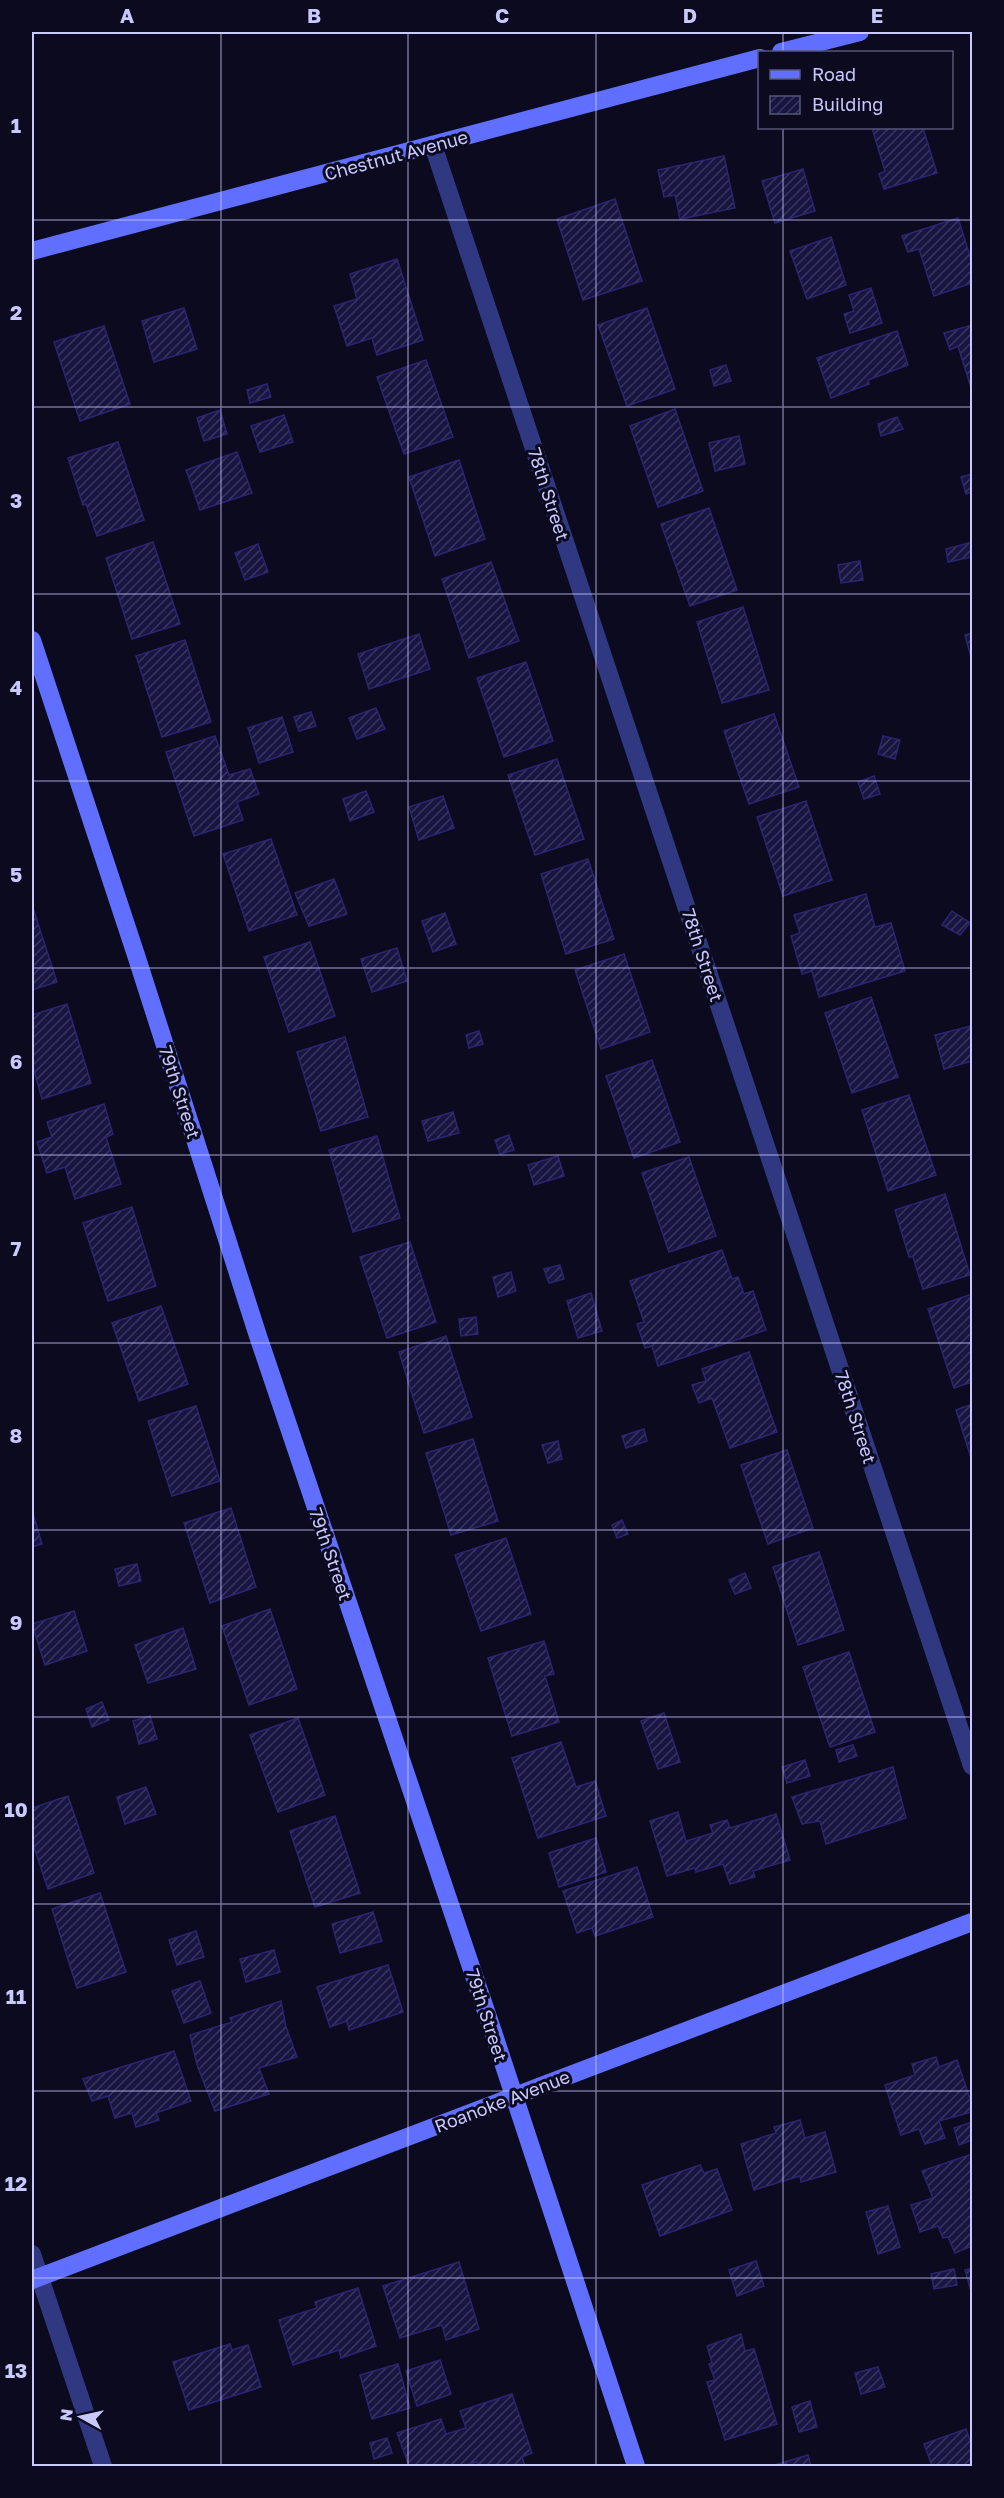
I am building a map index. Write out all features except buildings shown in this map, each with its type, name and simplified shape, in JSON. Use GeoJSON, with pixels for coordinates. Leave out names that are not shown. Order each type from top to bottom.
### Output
{"type":"FeatureCollection","features":[{"type":"Feature","properties":{"kind":"street"},"geometry":{"type":"LineString","coordinates":[[785,51],[860,32]]}},
{"type":"Feature","properties":{"kind":"street","name":"Chestnut Avenue"},"geometry":{"type":"LineString","coordinates":[[32,251],[758,58]]}},
{"type":"Feature","properties":{"kind":"street","name":"78th Street"},"geometry":{"type":"LineString","coordinates":[[433,145],[972,1766]]}},
{"type":"Feature","properties":{"kind":"street","name":"79th Street"},"geometry":{"type":"LineString","coordinates":[[32,640],[258,1336],[636,2466]]}},
{"type":"Feature","properties":{"kind":"street","name":"Roanoke Avenue"},"geometry":{"type":"LineString","coordinates":[[35,2278],[972,1922]]}},
{"type":"Feature","properties":{"kind":"street"},"geometry":{"type":"LineString","coordinates":[[32,2254],[35,2278],[103,2466]]}}]}
